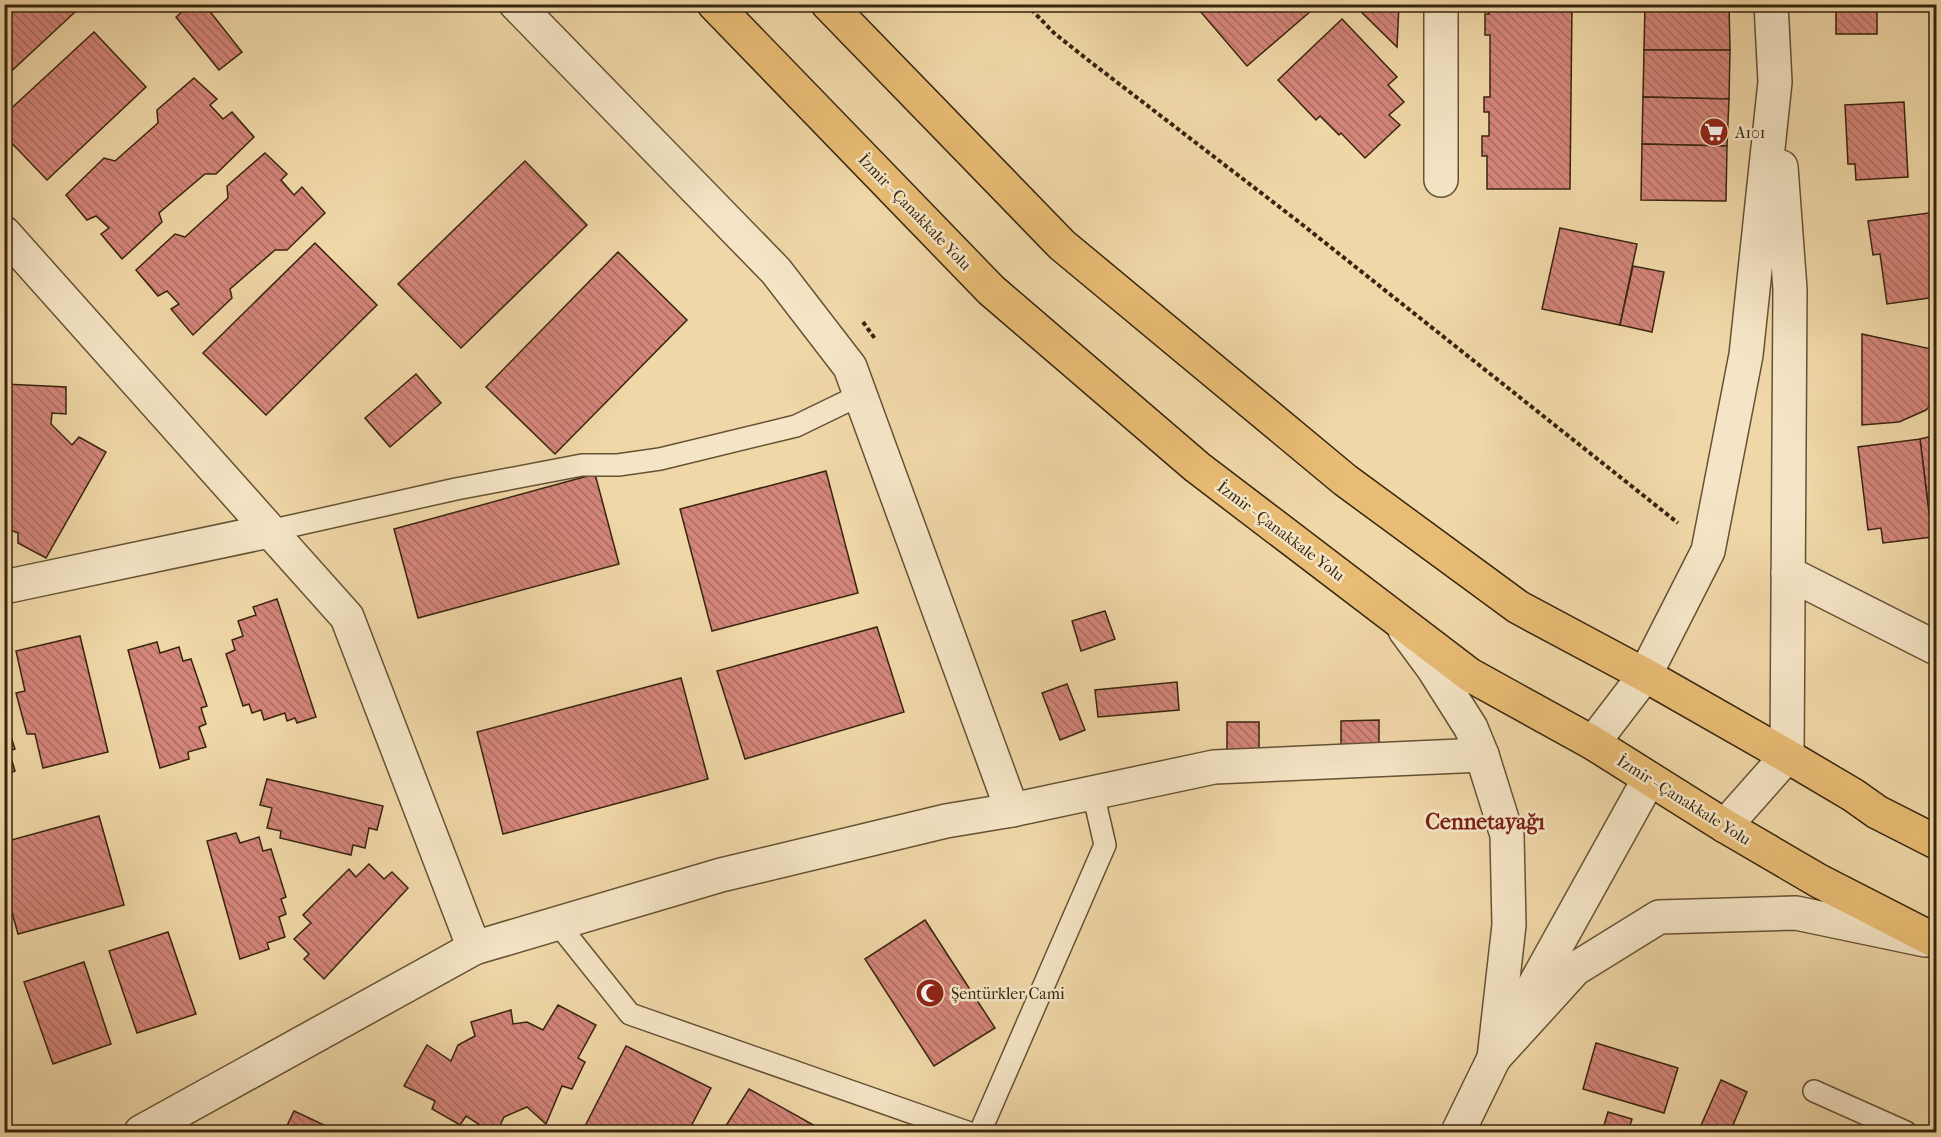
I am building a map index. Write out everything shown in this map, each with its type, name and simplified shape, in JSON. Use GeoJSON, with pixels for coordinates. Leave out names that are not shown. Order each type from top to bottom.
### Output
{"type":"FeatureCollection","features":[{"type":"Feature","properties":{"kind":"highway","name":"İzmir - Çanakkale Yolu"},"geometry":{"type":"LineString","coordinates":[[714,4],[991,290],[1197,467],[1470,675],[1593,743],[1725,826],[1820,881],[1936,942]]}},
{"type":"Feature","properties":{"kind":"highway"},"geometry":{"type":"LineString","coordinates":[[828,4],[1062,245],[1345,480],[1518,606],[1787,756],[1877,812],[1936,842]]}},
{"type":"Feature","properties":{"kind":"street"},"geometry":{"type":"LineString","coordinates":[[516,4],[776,271],[850,368],[1012,810]]}},
{"type":"Feature","properties":{"kind":"street"},"geometry":{"type":"LineString","coordinates":[[1441,180],[1442,4]]}},
{"type":"Feature","properties":{"kind":"street"},"geometry":{"type":"LineString","coordinates":[[1725,826],[1787,756],[1790,289],[1771,4]]}},
{"type":"Feature","properties":{"kind":"street"},"geometry":{"type":"LineString","coordinates":[[1593,743],[1645,675],[1708,551],[1746,355],[1775,82]]}},
{"type":"Feature","properties":{"kind":"street"},"geometry":{"type":"LineString","coordinates":[[4,233],[347,617],[474,948]]}},
{"type":"Feature","properties":{"kind":"street"},"geometry":{"type":"LineString","coordinates":[[4,587],[269,531]]}},
{"type":"Feature","properties":{"kind":"street"},"geometry":{"type":"LineString","coordinates":[[1788,573],[1936,648]]}},
{"type":"Feature","properties":{"kind":"street"},"geometry":{"type":"LineString","coordinates":[[1396,618],[1433,668],[1471,728],[1482,755],[1507,835],[1509,925],[1494,1058]]}},
{"type":"Feature","properties":{"kind":"street"},"geometry":{"type":"LineString","coordinates":[[141,1132],[474,948],[721,875],[946,821],[1012,810],[1214,767],[1482,755]]}},
{"type":"Feature","properties":{"kind":"street"},"geometry":{"type":"LineString","coordinates":[[1458,1132],[1494,1058],[1649,779]]}},
{"type":"Feature","properties":{"kind":"street"},"geometry":{"type":"LineString","coordinates":[[1494,1058],[1575,969],[1659,917],[1796,913],[1936,942]]}},
{"type":"Feature","properties":{"kind":"lane"},"geometry":{"type":"LineString","coordinates":[[269,531],[456,489],[582,465],[618,465],[660,459],[796,426],[860,395]]}},
{"type":"Feature","properties":{"kind":"lane"},"geometry":{"type":"LineString","coordinates":[[980,1132],[1106,845],[1094,793]]}},
{"type":"Feature","properties":{"kind":"lane"},"geometry":{"type":"LineString","coordinates":[[558,924],[630,1014],[967,1132]]}},
{"type":"Feature","properties":{"kind":"lane"},"geometry":{"type":"LineString","coordinates":[[1814,1091],[1906,1132]]}},
{"type":"Feature","properties":{"kind":"path"},"geometry":{"type":"LineString","coordinates":[[1026,4],[1054,33],[1299,222],[1669,518],[1709,541]]}},
{"type":"Feature","properties":{"kind":"building"},"geometry":{"type":"Polygon","coordinates":[[[4,4],[68,4],[75,12],[4,78],[4,4]]]}},
{"type":"Feature","properties":{"kind":"building"},"geometry":{"type":"Polygon","coordinates":[[[191,4],[204,4],[242,52],[219,70],[176,17],[191,4]]]}},
{"type":"Feature","properties":{"kind":"building"},"geometry":{"type":"Polygon","coordinates":[[[1194,4],[1319,4],[1247,66],[1194,4]]]}},
{"type":"Feature","properties":{"kind":"building"},"geometry":{"type":"Polygon","coordinates":[[[1353,4],[1399,4],[1397,47],[1353,4]]]}},
{"type":"Feature","properties":{"kind":"building"},"geometry":{"type":"Polygon","coordinates":[[[1489,4],[1572,4],[1570,189],[1487,189],[1487,156],[1482,156],[1482,136],[1489,136],[1489,112],[1484,112],[1484,97],[1490,97],[1490,35],[1485,35],[1485,14],[1489,14],[1489,4]]]}},
{"type":"Feature","properties":{"kind":"building"},"geometry":{"type":"Polygon","coordinates":[[[1645,4],[1729,4],[1730,50],[1644,50],[1645,4]]]}},
{"type":"Feature","properties":{"kind":"building"},"geometry":{"type":"Polygon","coordinates":[[[1836,4],[1877,4],[1877,34],[1836,34],[1836,4]]]}},
{"type":"Feature","properties":{"kind":"building"},"geometry":{"type":"Polygon","coordinates":[[[1342,19],[1397,77],[1388,85],[1404,102],[1389,115],[1400,125],[1365,158],[1341,133],[1339,135],[1320,116],[1316,120],[1278,80],[1342,19]]]}},
{"type":"Feature","properties":{"kind":"building"},"geometry":{"type":"Polygon","coordinates":[[[94,32],[146,87],[47,180],[4,135],[4,115],[94,32]]]}},
{"type":"Feature","properties":{"kind":"building"},"geometry":{"type":"Polygon","coordinates":[[[1644,50],[1730,50],[1729,99],[1643,97],[1644,50]]]}},
{"type":"Feature","properties":{"kind":"building"},"geometry":{"type":"Polygon","coordinates":[[[194,78],[217,99],[210,105],[223,119],[232,112],[254,137],[216,174],[205,174],[159,213],[162,222],[122,259],[101,234],[109,228],[96,216],[87,220],[66,195],[104,158],[115,161],[158,123],[157,110],[194,78]]]}},
{"type":"Feature","properties":{"kind":"building"},"geometry":{"type":"Polygon","coordinates":[[[1643,97],[1729,99],[1727,146],[1642,144],[1643,97]]]}},
{"type":"Feature","properties":{"kind":"building"},"geometry":{"type":"Polygon","coordinates":[[[1904,102],[1908,177],[1856,180],[1855,164],[1848,164],[1845,105],[1904,102]]]}},
{"type":"Feature","properties":{"kind":"building"},"geometry":{"type":"Polygon","coordinates":[[[1642,144],[1727,146],[1726,201],[1641,200],[1642,144]]]}},
{"type":"Feature","properties":{"kind":"building"},"geometry":{"type":"Polygon","coordinates":[[[265,153],[287,174],[281,180],[294,195],[302,187],[325,213],[287,250],[275,250],[230,289],[232,298],[193,335],[171,309],[179,304],[167,291],[158,296],[136,270],[175,234],[185,237],[228,198],[227,186],[265,153]]]}},
{"type":"Feature","properties":{"kind":"building"},"geometry":{"type":"Polygon","coordinates":[[[525,161],[587,225],[461,348],[398,284],[525,161]]]}},
{"type":"Feature","properties":{"kind":"building"},"geometry":{"type":"Polygon","coordinates":[[[1936,212],[1936,297],[1887,304],[1880,254],[1873,255],[1868,221],[1936,212]]]}},
{"type":"Feature","properties":{"kind":"building"},"geometry":{"type":"Polygon","coordinates":[[[1560,228],[1637,244],[1620,325],[1542,309],[1560,228]]]}},
{"type":"Feature","properties":{"kind":"building"},"geometry":{"type":"Polygon","coordinates":[[[315,243],[377,305],[266,415],[203,353],[315,243]]]}},
{"type":"Feature","properties":{"kind":"building"},"geometry":{"type":"Polygon","coordinates":[[[618,252],[687,320],[555,454],[486,387],[618,252]]]}},
{"type":"Feature","properties":{"kind":"building"},"geometry":{"type":"Polygon","coordinates":[[[1633,266],[1664,272],[1652,332],[1620,325],[1633,266]]]}},
{"type":"Feature","properties":{"kind":"building"},"geometry":{"type":"Polygon","coordinates":[[[1862,334],[1936,350],[1936,400],[1926,410],[1899,422],[1862,425],[1862,334]]]}},
{"type":"Feature","properties":{"kind":"building"},"geometry":{"type":"Polygon","coordinates":[[[416,374],[441,403],[390,447],[365,418],[416,374]]]}},
{"type":"Feature","properties":{"kind":"building"},"geometry":{"type":"Polygon","coordinates":[[[4,384],[66,387],[66,414],[52,413],[51,424],[72,445],[79,437],[106,452],[46,558],[18,543],[18,533],[4,527],[4,384]]]}},
{"type":"Feature","properties":{"kind":"building"},"geometry":{"type":"Polygon","coordinates":[[[1936,435],[1936,536],[1932,537],[1920,439],[1936,435]]]}},
{"type":"Feature","properties":{"kind":"building"},"geometry":{"type":"Polygon","coordinates":[[[1920,439],[1932,537],[1883,543],[1881,528],[1868,530],[1858,447],[1920,439]]]}},
{"type":"Feature","properties":{"kind":"building"},"geometry":{"type":"Polygon","coordinates":[[[826,471],[858,593],[712,631],[680,509],[826,471]]]}},
{"type":"Feature","properties":{"kind":"building"},"geometry":{"type":"Polygon","coordinates":[[[595,474],[619,564],[418,618],[394,529],[595,474]]]}},
{"type":"Feature","properties":{"kind":"building"},"geometry":{"type":"Polygon","coordinates":[[[277,599],[316,717],[297,723],[295,718],[287,721],[285,713],[264,720],[261,710],[252,713],[249,704],[243,706],[226,654],[235,650],[232,640],[243,636],[238,621],[256,615],[253,607],[277,599]]]}},
{"type":"Feature","properties":{"kind":"building"},"geometry":{"type":"Polygon","coordinates":[[[1105,611],[1115,639],[1081,651],[1072,621],[1105,611]]]}},
{"type":"Feature","properties":{"kind":"building"},"geometry":{"type":"Polygon","coordinates":[[[877,627],[904,712],[745,759],[717,671],[877,627]]]}},
{"type":"Feature","properties":{"kind":"building"},"geometry":{"type":"Polygon","coordinates":[[[80,636],[108,752],[43,768],[35,734],[27,734],[16,693],[25,691],[16,651],[80,636]]]}},
{"type":"Feature","properties":{"kind":"building"},"geometry":{"type":"Polygon","coordinates":[[[157,642],[160,653],[179,647],[183,661],[191,659],[207,706],[201,708],[206,724],[199,727],[206,747],[188,752],[189,759],[160,768],[128,650],[157,642]]]}},
{"type":"Feature","properties":{"kind":"building"},"geometry":{"type":"Polygon","coordinates":[[[681,678],[708,779],[503,834],[477,732],[681,678]]]}},
{"type":"Feature","properties":{"kind":"building"},"geometry":{"type":"Polygon","coordinates":[[[1177,682],[1179,710],[1098,717],[1095,690],[1177,682]]]}},
{"type":"Feature","properties":{"kind":"building"},"geometry":{"type":"Polygon","coordinates":[[[1067,684],[1085,730],[1060,740],[1042,693],[1067,684]]]}},
{"type":"Feature","properties":{"kind":"building"},"geometry":{"type":"Polygon","coordinates":[[[1379,720],[1379,749],[1341,750],[1341,721],[1379,720]]]}},
{"type":"Feature","properties":{"kind":"building"},"geometry":{"type":"Polygon","coordinates":[[[1227,722],[1259,722],[1259,757],[1227,757],[1227,722]]]}},
{"type":"Feature","properties":{"kind":"building"},"geometry":{"type":"Polygon","coordinates":[[[10,734],[15,749],[9,751],[15,771],[4,775],[4,736],[10,734]]]}},
{"type":"Feature","properties":{"kind":"building"},"geometry":{"type":"Polygon","coordinates":[[[267,779],[383,806],[377,830],[369,828],[365,848],[353,845],[351,855],[280,838],[281,831],[267,828],[272,808],[260,805],[267,779]]]}},
{"type":"Feature","properties":{"kind":"building"},"geometry":{"type":"Polygon","coordinates":[[[99,816],[124,905],[18,934],[4,884],[4,842],[99,816]]]}},
{"type":"Feature","properties":{"kind":"building"},"geometry":{"type":"Polygon","coordinates":[[[236,833],[240,843],[259,837],[263,851],[271,849],[286,897],[281,899],[286,914],[279,917],[285,937],[267,943],[269,949],[240,959],[207,841],[236,833]]]}},
{"type":"Feature","properties":{"kind":"building"},"geometry":{"type":"Polygon","coordinates":[[[369,864],[384,879],[392,872],[408,888],[324,979],[304,959],[309,954],[294,939],[311,923],[303,915],[349,869],[356,877],[369,864]]]}},
{"type":"Feature","properties":{"kind":"building","name":"Şentürkler Cami"},"geometry":{"type":"Polygon","coordinates":[[[925,920],[995,1028],[934,1066],[865,959],[925,920]]]}},
{"type":"Feature","properties":{"kind":"building"},"geometry":{"type":"Polygon","coordinates":[[[168,932],[196,1014],[137,1033],[109,951],[168,932]]]}},
{"type":"Feature","properties":{"kind":"building"},"geometry":{"type":"Polygon","coordinates":[[[84,962],[111,1044],[53,1064],[24,982],[84,962]]]}},
{"type":"Feature","properties":{"kind":"building"},"geometry":{"type":"Polygon","coordinates":[[[558,1005],[596,1025],[578,1058],[585,1062],[572,1089],[562,1086],[546,1124],[527,1107],[504,1117],[497,1132],[491,1132],[466,1116],[460,1125],[432,1109],[435,1101],[404,1086],[427,1045],[451,1061],[458,1045],[475,1036],[471,1022],[511,1010],[513,1024],[527,1022],[543,1030],[558,1005]]]}},
{"type":"Feature","properties":{"kind":"building"},"geometry":{"type":"Polygon","coordinates":[[[1596,1043],[1678,1068],[1664,1113],[1583,1089],[1596,1043]]]}},
{"type":"Feature","properties":{"kind":"building"},"geometry":{"type":"Polygon","coordinates":[[[626,1046],[711,1088],[688,1132],[582,1132],[626,1046]]]}},
{"type":"Feature","properties":{"kind":"building"},"geometry":{"type":"Polygon","coordinates":[[[1721,1080],[1747,1092],[1730,1132],[1698,1132],[1721,1080]]]}},
{"type":"Feature","properties":{"kind":"building"},"geometry":{"type":"Polygon","coordinates":[[[749,1089],[826,1132],[722,1132],[749,1089]]]}},
{"type":"Feature","properties":{"kind":"building"},"geometry":{"type":"Polygon","coordinates":[[[294,1111],[339,1132],[284,1132],[294,1111]]]}},
{"type":"Feature","properties":{"kind":"building"},"geometry":{"type":"Polygon","coordinates":[[[1608,1112],[1632,1119],[1628,1132],[1602,1132],[1608,1112]]]}},
{"type":"Feature","properties":{"kind":"place","name":"A101"},"geometry":{"type":"Point","coordinates":[1714,132]}},
{"type":"Feature","properties":{"kind":"place","name":"Şentürkler Cami"},"geometry":{"type":"Point","coordinates":[930,993]}},
{"type":"Feature","properties":{"kind":"district","name":"Cennetayağı"},"geometry":{"type":"Point","coordinates":[1485,822]}}]}
